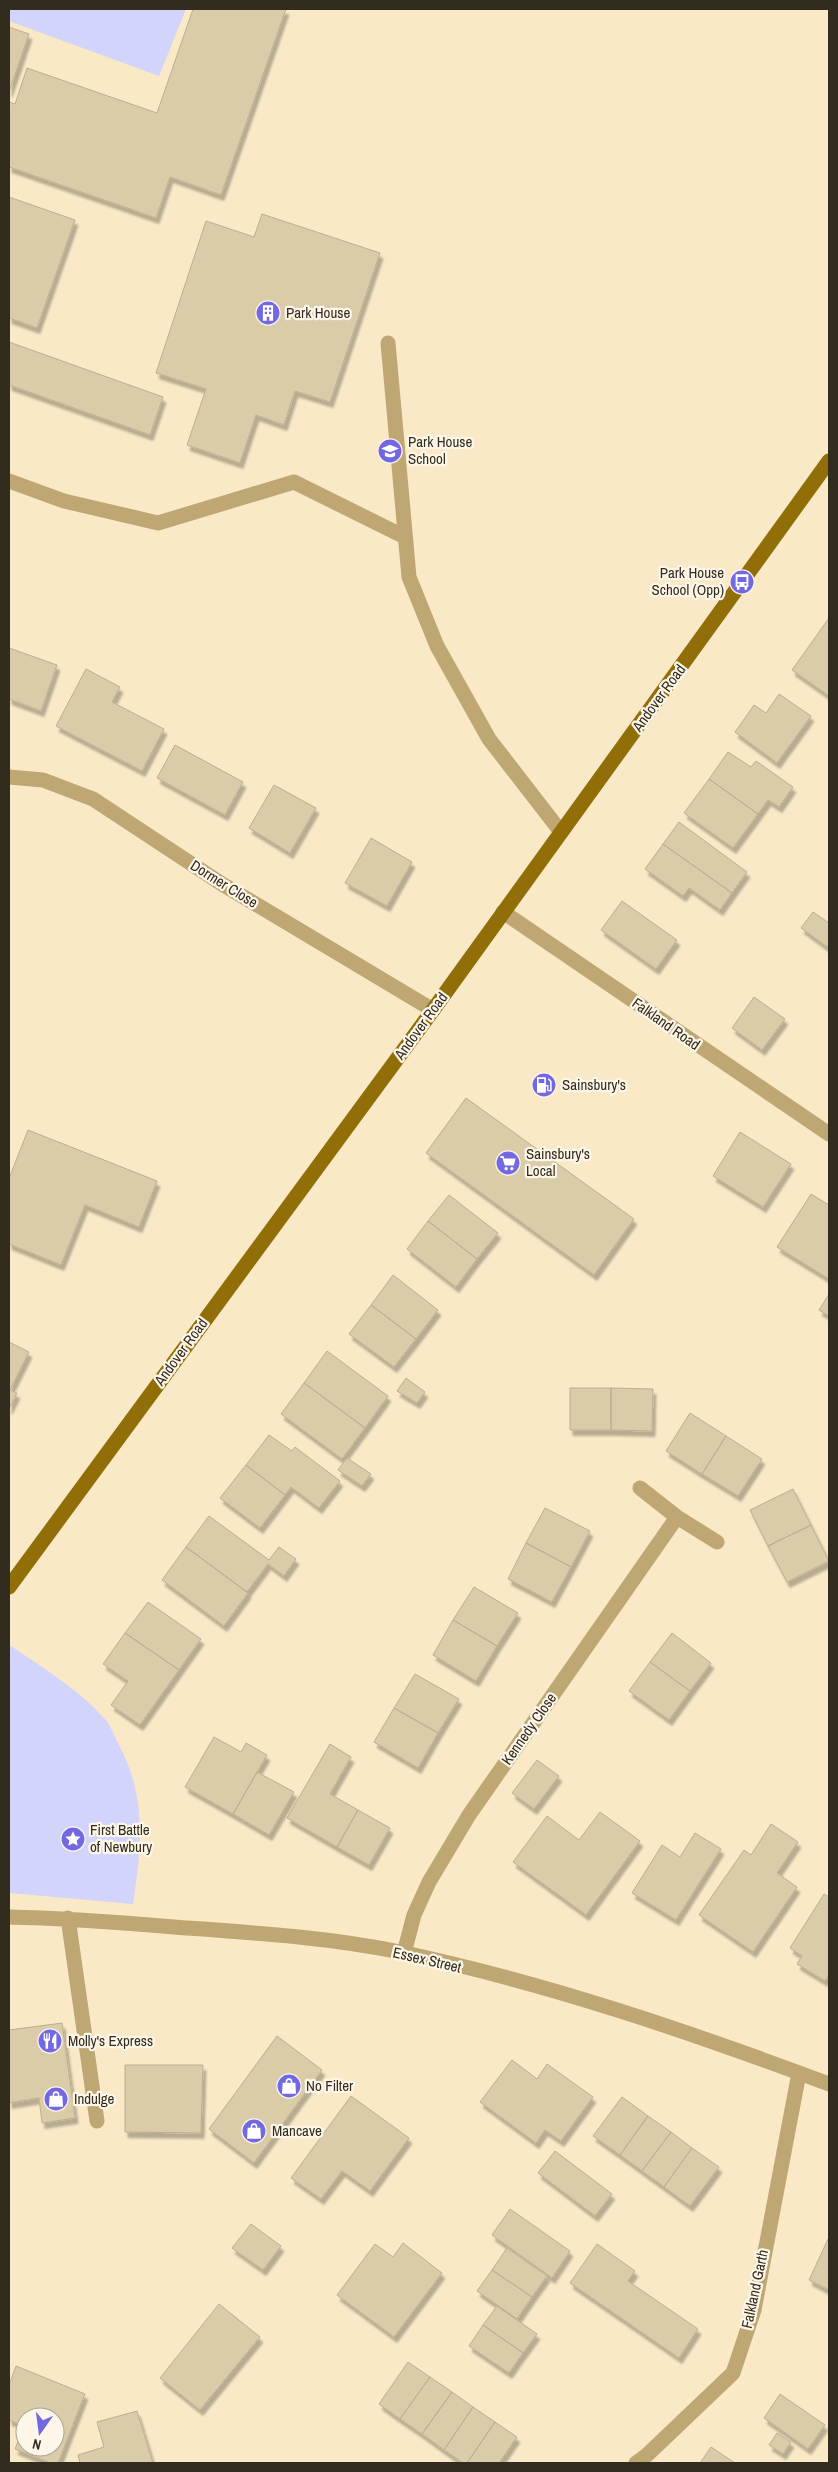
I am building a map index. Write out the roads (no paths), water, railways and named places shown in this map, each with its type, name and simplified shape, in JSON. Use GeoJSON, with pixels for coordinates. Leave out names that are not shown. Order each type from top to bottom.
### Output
{"type":"FeatureCollection","features":[{"type":"Feature","properties":{"kind":"main road","name":"Andover Road"},"geometry":{"type":"LineString","coordinates":[[9,1587],[433,1010],[829,461]]}},
{"type":"Feature","properties":{"kind":"street"},"geometry":{"type":"LineString","coordinates":[[388,343],[409,577],[437,646],[489,739],[561,832]]}},
{"type":"Feature","properties":{"kind":"street"},"geometry":{"type":"LineString","coordinates":[[9,481],[64,501],[158,522],[294,482],[405,537]]}},
{"type":"Feature","properties":{"kind":"street","name":"Dormer Close"},"geometry":{"type":"LineString","coordinates":[[9,777],[43,780],[93,799],[222,884],[433,1010]]}},
{"type":"Feature","properties":{"kind":"street","name":"Falkland Road"},"geometry":{"type":"LineString","coordinates":[[503,912],[829,1134]]}},
{"type":"Feature","properties":{"kind":"street"},"geometry":{"type":"LineString","coordinates":[[640,1488],[677,1517],[718,1542]]}},
{"type":"Feature","properties":{"kind":"street","name":"Kennedy Close"},"geometry":{"type":"LineString","coordinates":[[404,1953],[418,1907],[429,1882],[469,1815],[677,1517]]}},
{"type":"Feature","properties":{"kind":"street","name":"Essex Street"},"geometry":{"type":"LineString","coordinates":[[9,1917],[68,1918],[294,1936],[404,1953],[548,1988],[669,2025],[829,2084]]}},
{"type":"Feature","properties":{"kind":"street"},"geometry":{"type":"LineString","coordinates":[[68,1918],[97,2121]]}},
{"type":"Feature","properties":{"kind":"street","name":"Falkland Garth"},"geometry":{"type":"LineString","coordinates":[[636,2463],[648,2455],[733,2373],[754,2310],[765,2242],[799,2073]]}},
{"type":"Feature","properties":{"kind":"place","name":"Park House"},"geometry":{"type":"Point","coordinates":[268,313]}},
{"type":"Feature","properties":{"kind":"place","name":"Park House School"},"geometry":{"type":"Point","coordinates":[390,451]}},
{"type":"Feature","properties":{"kind":"place","name":"Park House School (Opp)"},"geometry":{"type":"Point","coordinates":[742,582]}},
{"type":"Feature","properties":{"kind":"place","name":"Sainsbury's"},"geometry":{"type":"Point","coordinates":[544,1085]}},
{"type":"Feature","properties":{"kind":"place","name":"Sainsbury's Local"},"geometry":{"type":"Point","coordinates":[508,1163]}},
{"type":"Feature","properties":{"kind":"place","name":"First Battle of Newbury"},"geometry":{"type":"Point","coordinates":[73,1839]}},
{"type":"Feature","properties":{"kind":"place","name":"Molly's Express"},"geometry":{"type":"Point","coordinates":[50,2041]}},
{"type":"Feature","properties":{"kind":"place","name":"No Filter"},"geometry":{"type":"Point","coordinates":[289,2086]}},
{"type":"Feature","properties":{"kind":"place","name":"Indulge"},"geometry":{"type":"Point","coordinates":[56,2099]}},
{"type":"Feature","properties":{"kind":"place","name":"Mancave"},"geometry":{"type":"Point","coordinates":[254,2131]}}]}
